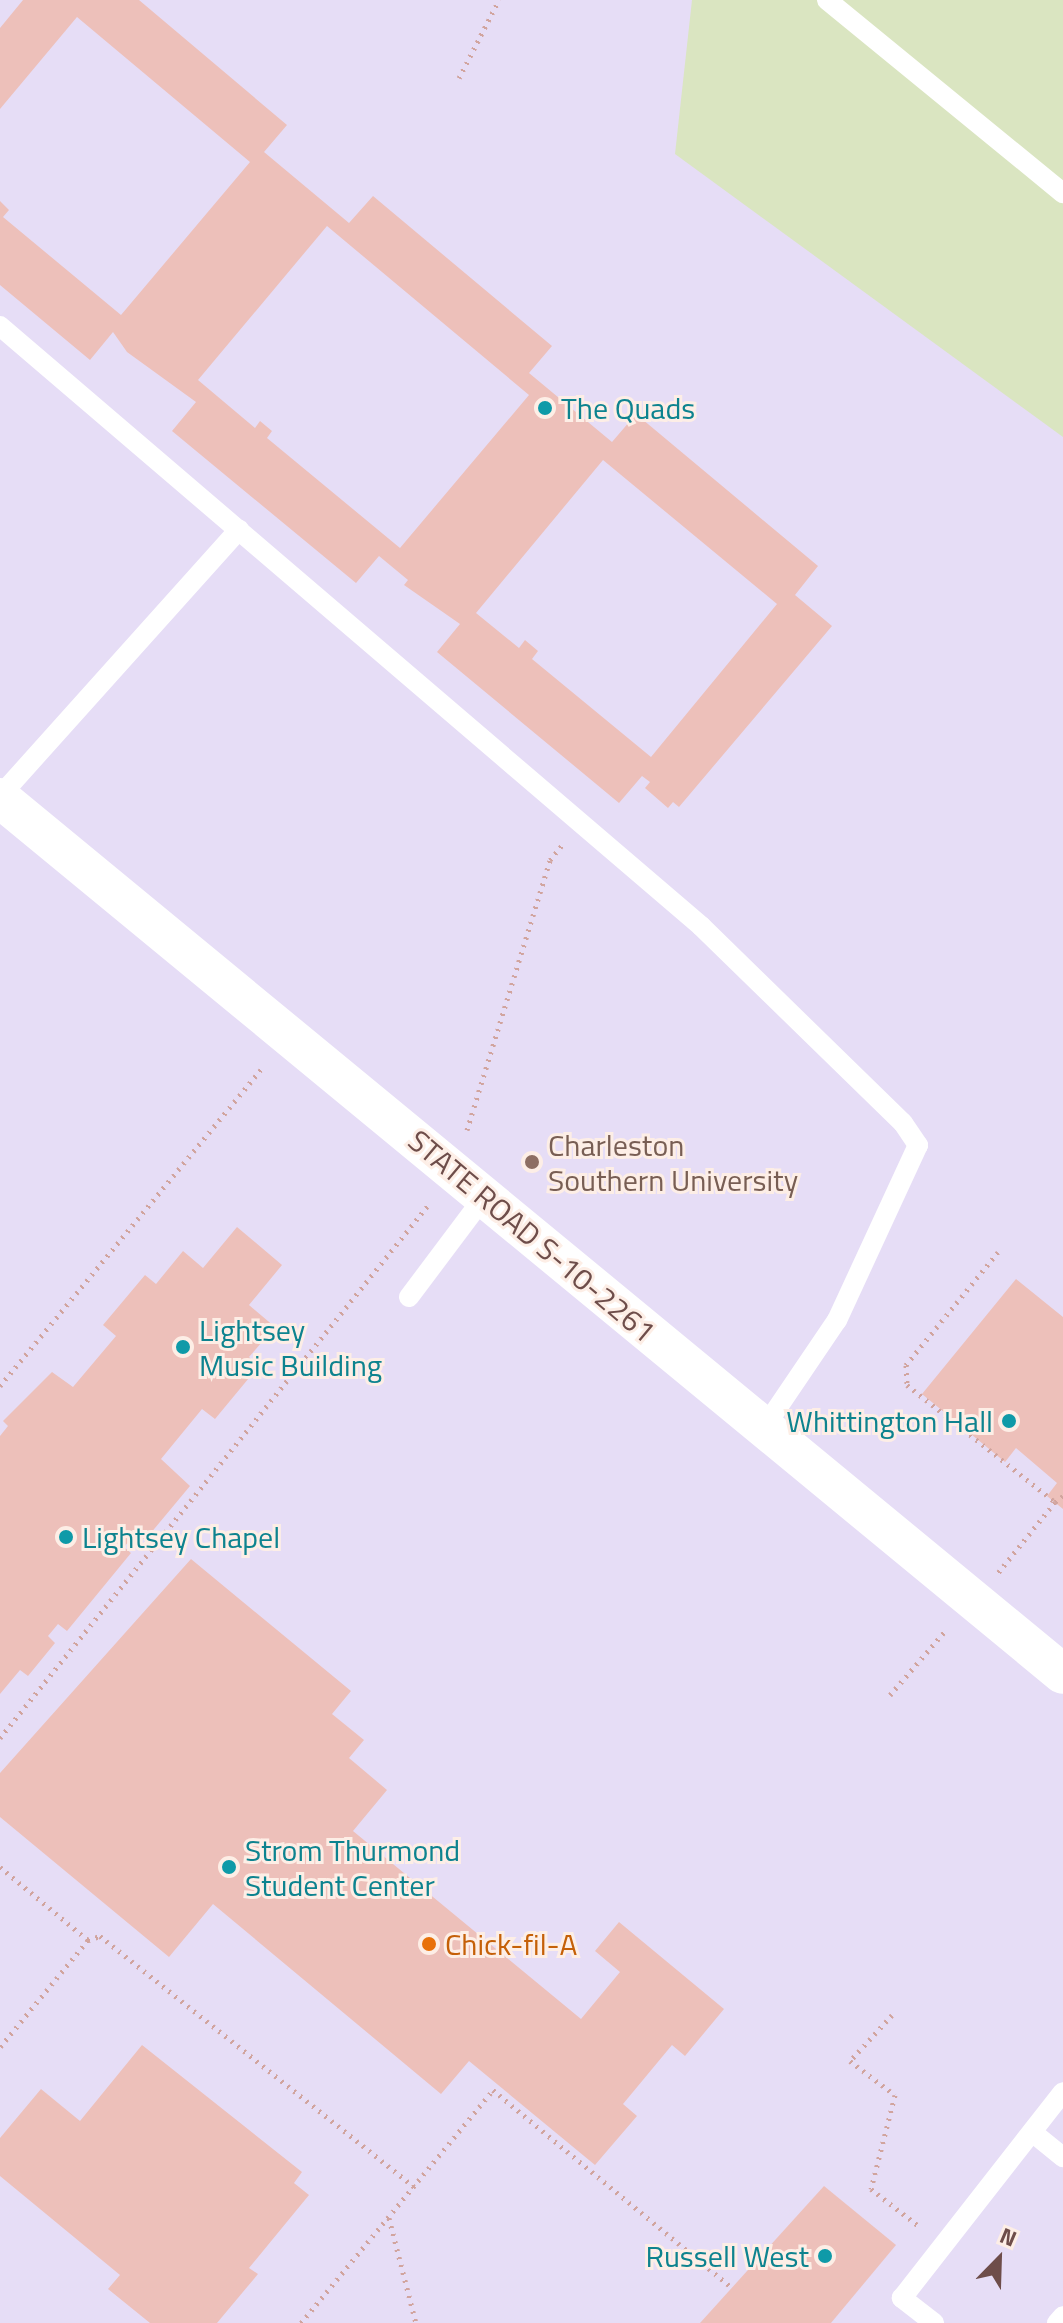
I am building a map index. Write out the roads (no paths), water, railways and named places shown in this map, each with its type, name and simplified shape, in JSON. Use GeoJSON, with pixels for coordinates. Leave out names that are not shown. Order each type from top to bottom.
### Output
{"type":"FeatureCollection","features":[{"type":"Feature","properties":{"kind":"street","name":"STATE ROAD S-10-2261"},"geometry":{"type":"LineString","coordinates":[[0,797],[1063,1674]]}},
{"type":"Feature","properties":{"kind":"lane"},"geometry":{"type":"LineString","coordinates":[[827,0],[1063,193]]}},
{"type":"Feature","properties":{"kind":"lane"},"geometry":{"type":"LineString","coordinates":[[0,326],[701,926],[918,1145],[837,1320],[764,1428]]}},
{"type":"Feature","properties":{"kind":"lane"},"geometry":{"type":"LineString","coordinates":[[0,797],[239,530]]}},
{"type":"Feature","properties":{"kind":"lane"},"geometry":{"type":"LineString","coordinates":[[409,1297],[484,1197]]}},
{"type":"Feature","properties":{"kind":"lane"},"geometry":{"type":"LineString","coordinates":[[934,2323],[902,2298],[1063,2092]]}},
{"type":"Feature","properties":{"kind":"lane"},"geometry":{"type":"LineString","coordinates":[[1032,2132],[1063,2157]]}},
{"type":"Feature","properties":{"kind":"lane"},"geometry":{"type":"LineString","coordinates":[[1057,2323],[1063,2316]]}},
{"type":"Feature","properties":{"kind":"place","name":"The Quads"},"geometry":{"type":"Point","coordinates":[545,408]}},
{"type":"Feature","properties":{"kind":"place","name":"Charleston Southern University"},"geometry":{"type":"Point","coordinates":[532,1162]}},
{"type":"Feature","properties":{"kind":"place","name":"Lightsey Music Building"},"geometry":{"type":"Point","coordinates":[183,1347]}},
{"type":"Feature","properties":{"kind":"place","name":"Whittington Hall"},"geometry":{"type":"Point","coordinates":[1009,1421]}},
{"type":"Feature","properties":{"kind":"place","name":"Lightsey Chapel"},"geometry":{"type":"Point","coordinates":[66,1537]}},
{"type":"Feature","properties":{"kind":"place","name":"Strom Thurmond Student Center"},"geometry":{"type":"Point","coordinates":[229,1867]}},
{"type":"Feature","properties":{"kind":"place","name":"Chick-fil-A"},"geometry":{"type":"Point","coordinates":[429,1944]}},
{"type":"Feature","properties":{"kind":"place","name":"Russell West"},"geometry":{"type":"Point","coordinates":[825,2256]}}]}
